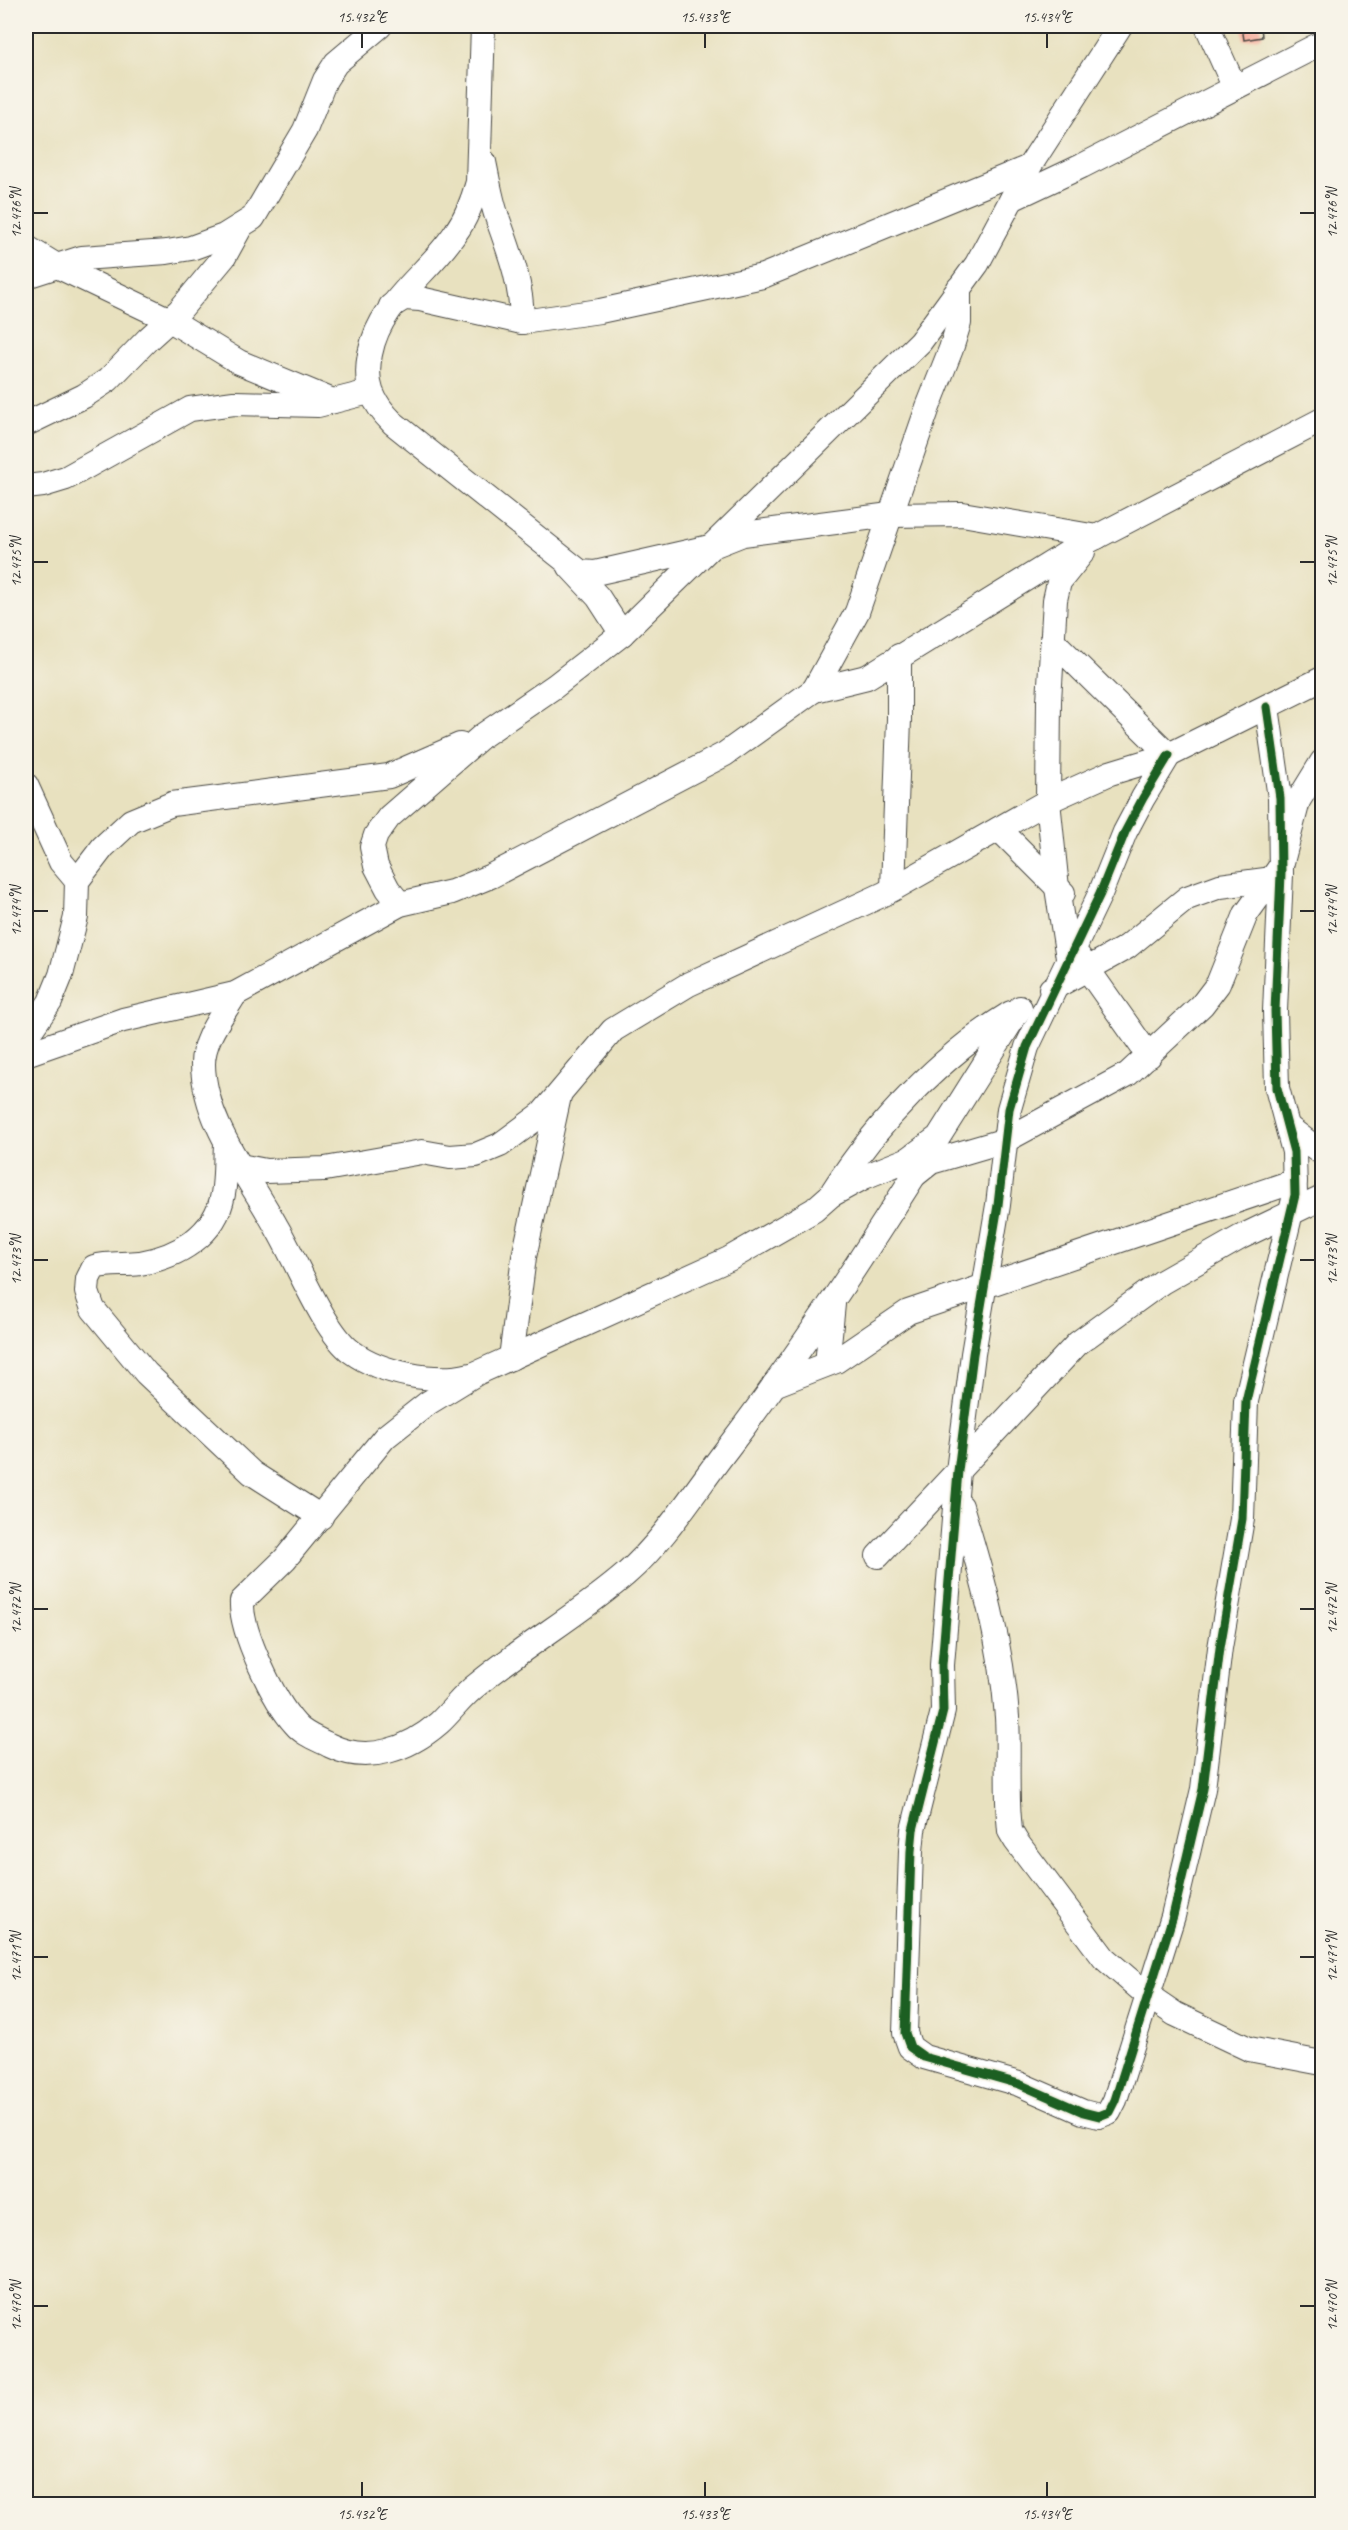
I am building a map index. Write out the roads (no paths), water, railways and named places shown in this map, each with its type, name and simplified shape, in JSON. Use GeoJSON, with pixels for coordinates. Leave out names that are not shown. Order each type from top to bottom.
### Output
{"type":"FeatureCollection","features":[{"type":"Feature","properties":{"kind":"street"},"geometry":{"type":"LineString","coordinates":[[26,276],[82,258],[191,248],[224,236],[253,218],[263,205],[305,130],[325,80],[336,63],[380,26]]}},
{"type":"Feature","properties":{"kind":"street"},"geometry":{"type":"LineString","coordinates":[[483,26],[478,182],[471,206],[456,233],[389,308],[373,337],[366,373],[369,392],[378,408],[393,423],[580,572],[595,573],[710,547],[743,534],[890,515],[962,514],[1097,537]]}},
{"type":"Feature","properties":{"kind":"street"},"geometry":{"type":"LineString","coordinates":[[400,904],[388,889],[376,866],[372,847],[376,835],[389,817],[482,736],[555,686],[622,634],[920,342],[977,264],[1029,167],[1120,26]]}},
{"type":"Feature","properties":{"kind":"street"},"geometry":{"type":"LineString","coordinates":[[1207,26],[1234,86]]}},
{"type":"Feature","properties":{"kind":"street"},"geometry":{"type":"LineString","coordinates":[[1012,199],[1082,166],[1234,86],[1323,43]]}},
{"type":"Feature","properties":{"kind":"street"},"geometry":{"type":"LineString","coordinates":[[479,143],[497,215],[522,298],[522,322]]}},
{"type":"Feature","properties":{"kind":"street"},"geometry":{"type":"LineString","coordinates":[[389,308],[404,298],[420,299],[522,322],[600,311],[763,276],[1029,167]]}},
{"type":"Feature","properties":{"kind":"street"},"geometry":{"type":"LineString","coordinates":[[26,424],[97,388],[170,320],[224,257],[241,226]]}},
{"type":"Feature","properties":{"kind":"street"},"geometry":{"type":"LineString","coordinates":[[26,247],[57,266],[170,320],[238,362],[333,401]]}},
{"type":"Feature","properties":{"kind":"street"},"geometry":{"type":"LineString","coordinates":[[814,690],[857,612],[951,349],[959,322],[959,288]]}},
{"type":"Feature","properties":{"kind":"street"},"geometry":{"type":"LineString","coordinates":[[26,504],[34,486],[66,478],[190,409],[234,403],[300,407],[369,392]]}},
{"type":"Feature","properties":{"kind":"street"},"geometry":{"type":"LineString","coordinates":[[26,1054],[123,1020],[236,994],[400,904],[452,892],[531,857],[725,754],[814,690],[867,677],[1097,537],[1323,420]]}},
{"type":"Feature","properties":{"kind":"street"},"geometry":{"type":"LineString","coordinates":[[1097,537],[1059,582],[1052,640],[1048,801],[1057,888],[1076,958],[1149,1056]]}},
{"type":"Feature","properties":{"kind":"street"},"geometry":{"type":"LineString","coordinates":[[566,563],[598,597],[622,634]]}},
{"type":"Feature","properties":{"kind":"street"},"geometry":{"type":"LineString","coordinates":[[1052,640],[1169,755]]}},
{"type":"Feature","properties":{"kind":"street"},"geometry":{"type":"LineString","coordinates":[[893,889],[899,656]]}},
{"type":"Feature","properties":{"kind":"street"},"geometry":{"type":"LineString","coordinates":[[240,1166],[266,1171],[313,1169],[422,1152],[450,1157],[476,1155],[500,1145],[542,1114],[613,1030],[630,1017],[688,984],[893,889],[1048,801],[1110,773],[1169,755],[1323,679]]}},
{"type":"Feature","properties":{"kind":"street"},"geometry":{"type":"LineString","coordinates":[[1169,755],[1125,832],[1089,917],[1076,958],[1054,988],[1018,1074],[1006,1140],[957,1483],[942,1665],[942,1712],[913,1830],[911,1851],[905,2033],[910,2047],[924,2057],[1019,2084],[1083,2112],[1100,2116],[1109,2112],[1115,2100],[1173,1916],[1203,1789],[1220,1648],[1242,1519],[1246,1401],[1290,1214],[1295,1181],[1294,1152],[1277,1088],[1275,1011],[1280,798],[1267,707]]}},
{"type":"Feature","properties":{"kind":"street"},"geometry":{"type":"LineString","coordinates":[[26,1037],[50,1002],[61,975],[76,916],[77,881],[103,847],[141,815],[172,804],[215,797],[389,776],[482,736]]}},
{"type":"Feature","properties":{"kind":"street"},"geometry":{"type":"LineString","coordinates":[[912,1178],[931,1162],[1006,1140],[1128,1074],[1212,994],[1246,914],[1277,873],[1298,801],[1323,762]]}},
{"type":"Feature","properties":{"kind":"street"},"geometry":{"type":"LineString","coordinates":[[26,785],[61,862],[77,881]]}},
{"type":"Feature","properties":{"kind":"street"},"geometry":{"type":"LineString","coordinates":[[999,829],[1089,917]]}},
{"type":"Feature","properties":{"kind":"street"},"geometry":{"type":"LineString","coordinates":[[1076,958],[1142,936],[1187,898],[1220,885],[1277,873]]}},
{"type":"Feature","properties":{"kind":"street"},"geometry":{"type":"LineString","coordinates":[[831,1195],[860,1154],[912,1095],[951,1057],[1020,1008],[1054,988]]}},
{"type":"Feature","properties":{"kind":"street"},"geometry":{"type":"LineString","coordinates":[[236,994],[210,1035],[203,1062],[210,1099],[226,1144],[285,1241],[331,1329],[351,1352],[380,1366],[409,1374],[438,1377],[477,1373]]}},
{"type":"Feature","properties":{"kind":"street"},"geometry":{"type":"LineString","coordinates":[[936,1139],[909,1159],[864,1177],[831,1195],[814,1210],[729,1259],[477,1373],[406,1417],[385,1437],[285,1559],[242,1601],[241,1613],[270,1686],[289,1717],[301,1731],[339,1749],[365,1754],[387,1753],[411,1743],[437,1724],[476,1685],[628,1573],[663,1533],[834,1301],[1020,1008]]}},
{"type":"Feature","properties":{"kind":"street"},"geometry":{"type":"LineString","coordinates":[[511,1358],[524,1257],[561,1090]]}},
{"type":"Feature","properties":{"kind":"street"},"geometry":{"type":"LineString","coordinates":[[1288,1127],[1323,1153]]}},
{"type":"Feature","properties":{"kind":"street"},"geometry":{"type":"LineString","coordinates":[[226,1144],[221,1203],[216,1219],[195,1241],[167,1257],[137,1263],[94,1267],[88,1279],[87,1292],[93,1309],[146,1373],[204,1429],[252,1473],[321,1517]]}},
{"type":"Feature","properties":{"kind":"street"},"geometry":{"type":"LineString","coordinates":[[774,1385],[827,1364],[908,1312],[1295,1181]]}},
{"type":"Feature","properties":{"kind":"street"},"geometry":{"type":"LineString","coordinates":[[878,1556],[957,1483],[1078,1343],[1162,1282],[1241,1238],[1323,1198]]}},
{"type":"Feature","properties":{"kind":"street"},"geometry":{"type":"LineString","coordinates":[[827,1364],[834,1301]]}},
{"type":"Feature","properties":{"kind":"street"},"geometry":{"type":"LineString","coordinates":[[957,1483],[990,1610],[999,1660],[1007,1717],[1006,1783],[1010,1831],[1104,1958],[1147,1995],[1192,2024],[1249,2049],[1323,2063]]}}]}
